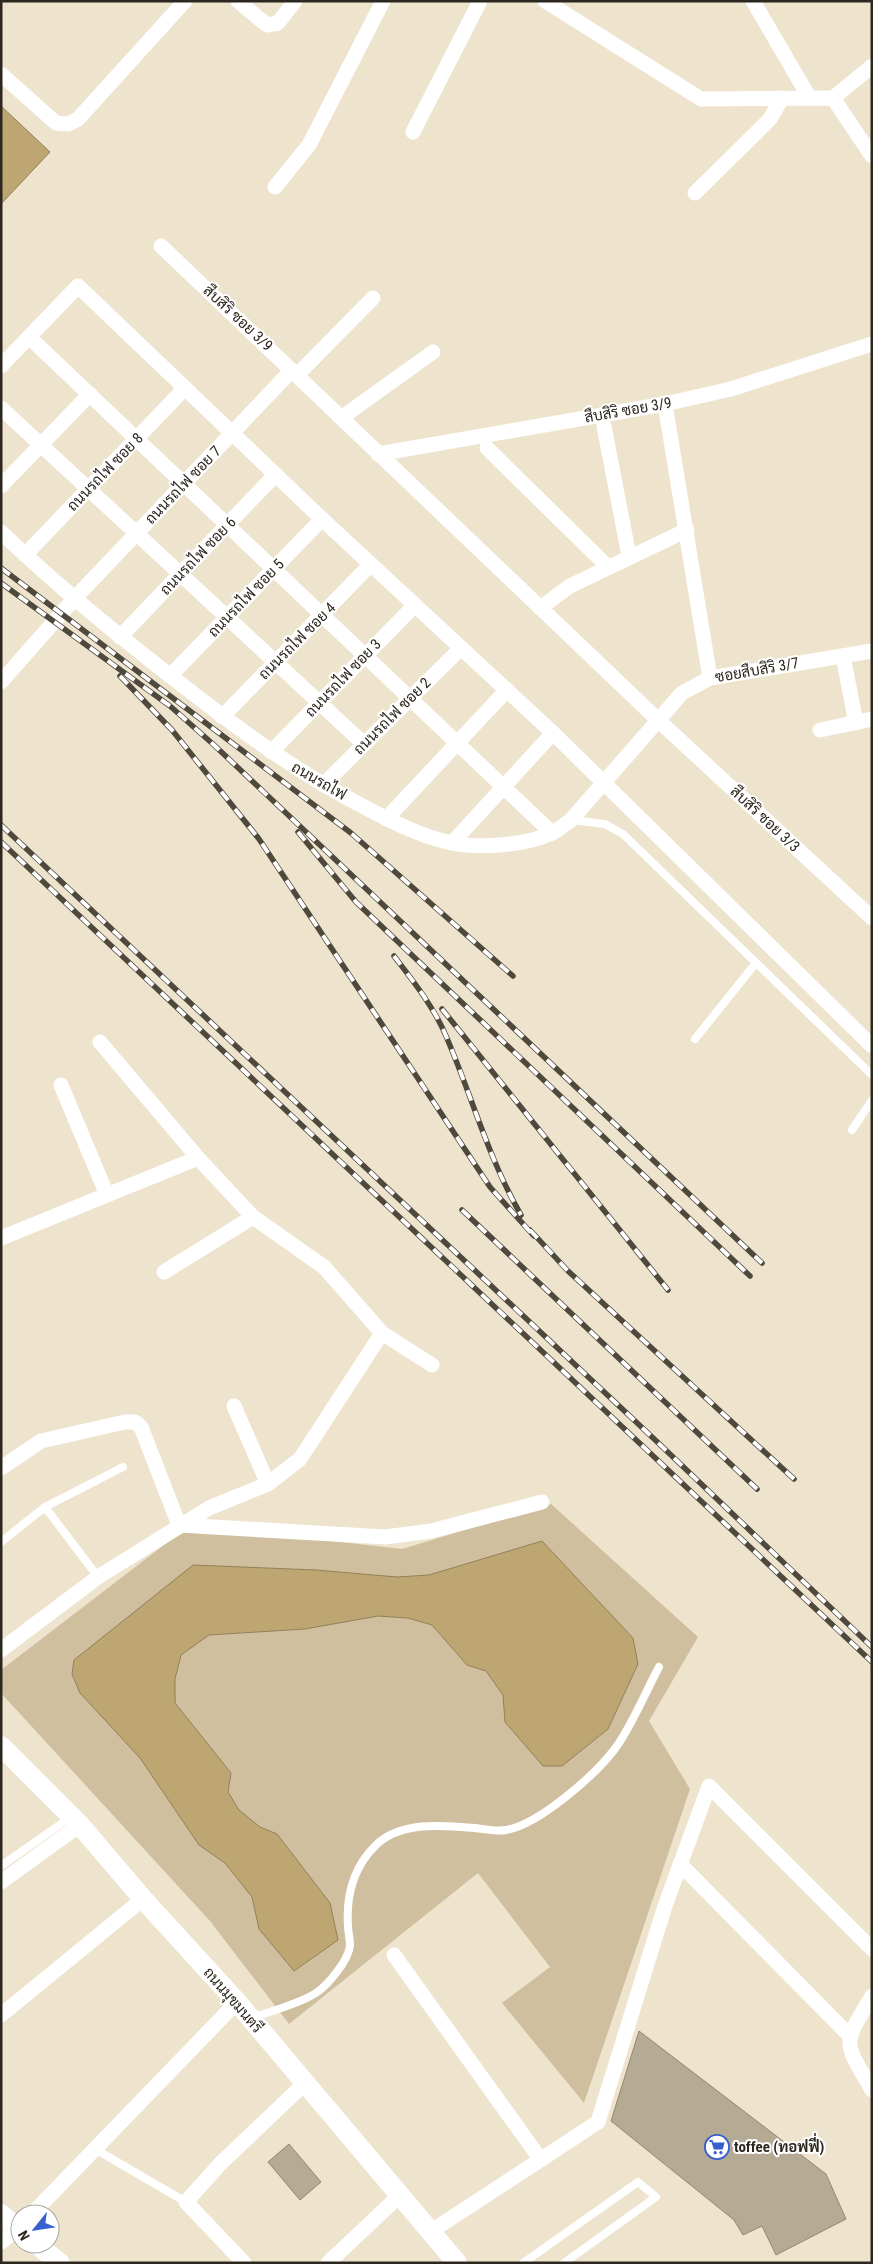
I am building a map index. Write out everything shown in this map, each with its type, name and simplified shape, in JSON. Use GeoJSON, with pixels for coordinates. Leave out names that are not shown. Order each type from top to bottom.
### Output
{"type":"FeatureCollection","features":[{"type":"Feature","properties":{"kind":"main road","name":"ถนนมุขมนตรี"},"geometry":{"type":"LineString","coordinates":[[1,1746],[76,1821],[143,1899],[237,2002],[304,2084],[457,2263]]}},
{"type":"Feature","properties":{"kind":"main road"},"geometry":{"type":"LineString","coordinates":[[49,2254],[60,2263]]}},
{"type":"Feature","properties":{"kind":"street"},"geometry":{"type":"LineString","coordinates":[[1,74],[56,123],[68,124],[78,120],[185,1]]}},
{"type":"Feature","properties":{"kind":"street"},"geometry":{"type":"LineString","coordinates":[[238,1],[267,25],[278,23],[295,1]]}},
{"type":"Feature","properties":{"kind":"street"},"geometry":{"type":"LineString","coordinates":[[275,187],[309,145],[382,1]]}},
{"type":"Feature","properties":{"kind":"street"},"geometry":{"type":"LineString","coordinates":[[413,132],[480,1]]}},
{"type":"Feature","properties":{"kind":"street"},"geometry":{"type":"LineString","coordinates":[[545,1],[701,98],[833,98],[872,66]]}},
{"type":"Feature","properties":{"kind":"street"},"geometry":{"type":"LineString","coordinates":[[753,1],[808,97]]}},
{"type":"Feature","properties":{"kind":"street"},"geometry":{"type":"LineString","coordinates":[[695,193],[770,119],[782,98]]}},
{"type":"Feature","properties":{"kind":"street"},"geometry":{"type":"LineString","coordinates":[[833,98],[872,156]]}},
{"type":"Feature","properties":{"kind":"street","name":"สืบสิริ ซอย 3/9"},"geometry":{"type":"LineString","coordinates":[[162,246],[658,720]]}},
{"type":"Feature","properties":{"kind":"street"},"geometry":{"type":"LineString","coordinates":[[1,366],[78,286],[274,474],[553,733],[872,1046]]}},
{"type":"Feature","properties":{"kind":"street","name":"ถนนรถไฟ ซอย 7"},"geometry":{"type":"LineString","coordinates":[[1,682],[74,599],[232,434],[374,298]]}},
{"type":"Feature","properties":{"kind":"street"},"geometry":{"type":"LineString","coordinates":[[29,336],[183,485],[552,833]]}},
{"type":"Feature","properties":{"kind":"street","name":"สืบสิริ ซอย 3/9"},"geometry":{"type":"LineString","coordinates":[[378,454],[666,404],[731,389],[872,344]]}},
{"type":"Feature","properties":{"kind":"street"},"geometry":{"type":"LineString","coordinates":[[341,418],[433,352]]}},
{"type":"Feature","properties":{"kind":"street","name":"ถนนรถไฟ ซอย 8"},"geometry":{"type":"LineString","coordinates":[[25,555],[185,388]]}},
{"type":"Feature","properties":{"kind":"street"},"geometry":{"type":"LineString","coordinates":[[1,486],[90,394]]}},
{"type":"Feature","properties":{"kind":"street"},"geometry":{"type":"LineString","coordinates":[[666,404],[710,678]]}},
{"type":"Feature","properties":{"kind":"street"},"geometry":{"type":"LineString","coordinates":[[1,408],[364,744]]}},
{"type":"Feature","properties":{"kind":"street"},"geometry":{"type":"LineString","coordinates":[[604,426],[629,556]]}},
{"type":"Feature","properties":{"kind":"street"},"geometry":{"type":"LineString","coordinates":[[488,448],[608,567]]}},
{"type":"Feature","properties":{"kind":"street","name":"ถนนรถไฟ ซอย 6"},"geometry":{"type":"LineString","coordinates":[[120,637],[227,526],[274,474]]}},
{"type":"Feature","properties":{"kind":"street","name":"ถนนรถไฟ ซอย 5"},"geometry":{"type":"LineString","coordinates":[[170,676],[322,519]]}},
{"type":"Feature","properties":{"kind":"street"},"geometry":{"type":"LineString","coordinates":[[540,608],[570,586],[629,556],[687,530]]}},
{"type":"Feature","properties":{"kind":"street","name":"ถนนรถไฟ"},"geometry":{"type":"LineString","coordinates":[[1,532],[74,599],[120,637],[222,717],[271,752],[323,785],[386,818],[420,833],[452,843],[485,845],[517,843],[552,833],[571,820],[658,720]]}},
{"type":"Feature","properties":{"kind":"street","name":"ถนนรถไฟ ซอย 4"},"geometry":{"type":"LineString","coordinates":[[222,717],[371,564]]}},
{"type":"Feature","properties":{"kind":"street","name":"ถนนรถไฟ ซอย 3"},"geometry":{"type":"LineString","coordinates":[[271,752],[415,605]]}},
{"type":"Feature","properties":{"kind":"street","name":"ถนนรถไฟ ซอย 2"},"geometry":{"type":"LineString","coordinates":[[323,785],[461,648]]}},
{"type":"Feature","properties":{"kind":"street","name":"ซอยสืบสิริ 3/7"},"geometry":{"type":"LineString","coordinates":[[658,720],[682,693],[710,678],[872,651]]}},
{"type":"Feature","properties":{"kind":"street"},"geometry":{"type":"LineString","coordinates":[[843,656],[856,722]]}},
{"type":"Feature","properties":{"kind":"street"},"geometry":{"type":"LineString","coordinates":[[386,818],[507,690]]}},
{"type":"Feature","properties":{"kind":"street"},"geometry":{"type":"LineString","coordinates":[[820,730],[872,719]]}},
{"type":"Feature","properties":{"kind":"street","name":"สืบสิริ ซอย 3/3"},"geometry":{"type":"LineString","coordinates":[[658,720],[872,918]]}},
{"type":"Feature","properties":{"kind":"street"},"geometry":{"type":"LineString","coordinates":[[452,843],[553,733]]}},
{"type":"Feature","properties":{"kind":"street"},"geometry":{"type":"LineString","coordinates":[[100,1042],[198,1158],[252,1216],[324,1267],[382,1333],[432,1365]]}},
{"type":"Feature","properties":{"kind":"street"},"geometry":{"type":"LineString","coordinates":[[61,1085],[107,1195]]}},
{"type":"Feature","properties":{"kind":"street"},"geometry":{"type":"LineString","coordinates":[[1,1238],[198,1158]]}},
{"type":"Feature","properties":{"kind":"street"},"geometry":{"type":"LineString","coordinates":[[164,1272],[252,1216]]}},
{"type":"Feature","properties":{"kind":"street"},"geometry":{"type":"LineString","coordinates":[[1,1650],[98,1577],[179,1525],[209,1508],[268,1484],[300,1459],[382,1333]]}},
{"type":"Feature","properties":{"kind":"street"},"geometry":{"type":"LineString","coordinates":[[234,1406],[268,1484]]}},
{"type":"Feature","properties":{"kind":"street"},"geometry":{"type":"LineString","coordinates":[[1,1468],[41,1441],[125,1422],[135,1422],[141,1427],[179,1525]]}},
{"type":"Feature","properties":{"kind":"street"},"geometry":{"type":"LineString","coordinates":[[179,1525],[385,1537],[431,1531],[542,1502]]}},
{"type":"Feature","properties":{"kind":"street"},"geometry":{"type":"LineString","coordinates":[[430,2232],[598,2122],[665,1906],[709,1786],[872,1949]]}},
{"type":"Feature","properties":{"kind":"street"},"geometry":{"type":"LineString","coordinates":[[1,1882],[76,1821]]}},
{"type":"Feature","properties":{"kind":"street"},"geometry":{"type":"LineString","coordinates":[[680,1864],[849,2035]]}},
{"type":"Feature","properties":{"kind":"street"},"geometry":{"type":"LineString","coordinates":[[1,2015],[143,1899]]}},
{"type":"Feature","properties":{"kind":"street"},"geometry":{"type":"LineString","coordinates":[[394,1955],[541,2160]]}},
{"type":"Feature","properties":{"kind":"street"},"geometry":{"type":"LineString","coordinates":[[872,1996],[849,2035],[849,2051],[872,2090]]}},
{"type":"Feature","properties":{"kind":"street"},"geometry":{"type":"LineString","coordinates":[[42,2204],[237,2002]]}},
{"type":"Feature","properties":{"kind":"street"},"geometry":{"type":"LineString","coordinates":[[244,2263],[186,2202],[220,2164],[304,2084]]}},
{"type":"Feature","properties":{"kind":"street"},"geometry":{"type":"LineString","coordinates":[[328,2263],[399,2196]]}},
{"type":"Feature","properties":{"kind":"lane"},"geometry":{"type":"LineString","coordinates":[[571,820],[605,824],[623,834],[872,1076]]}},
{"type":"Feature","properties":{"kind":"lane"},"geometry":{"type":"LineString","coordinates":[[695,1039],[755,964]]}},
{"type":"Feature","properties":{"kind":"lane"},"geometry":{"type":"LineString","coordinates":[[852,1130],[872,1100]]}},
{"type":"Feature","properties":{"kind":"lane"},"geometry":{"type":"LineString","coordinates":[[1,1542],[45,1507],[123,1467]]}},
{"type":"Feature","properties":{"kind":"lane"},"geometry":{"type":"LineString","coordinates":[[45,1507],[98,1577]]}},
{"type":"Feature","properties":{"kind":"lane"},"geometry":{"type":"LineString","coordinates":[[250,2019],[315,1994],[335,1973],[350,1946],[348,1926],[352,1882],[359,1864],[375,1845],[393,1832],[410,1829],[455,1826],[505,1830],[524,1824],[547,1810],[589,1778],[615,1749],[659,1667]]}},
{"type":"Feature","properties":{"kind":"lane"},"geometry":{"type":"LineString","coordinates":[[1,1866],[76,1821]]}},
{"type":"Feature","properties":{"kind":"lane"},"geometry":{"type":"LineString","coordinates":[[95,2149],[186,2202]]}},
{"type":"Feature","properties":{"kind":"lane"},"geometry":{"type":"LineString","coordinates":[[523,2263],[638,2182],[656,2197],[564,2263]]}},
{"type":"Feature","properties":{"kind":"shaded area"},"geometry":{"type":"Polygon","coordinates":[[[1,106],[50,152],[1,204],[1,106]]]}},
{"type":"Feature","properties":{"kind":"shaded area"},"geometry":{"type":"Polygon","coordinates":[[[551,1504],[698,1637],[649,1721],[690,1789],[584,2103],[502,2003],[550,1967],[478,1873],[289,2024],[210,1921],[1,1693],[1,1670],[181,1532],[297,1537],[402,1549],[551,1504]]]}},
{"type":"Feature","properties":{"kind":"shaded area"},"geometry":{"type":"Polygon","coordinates":[[[542,1541],[633,1638],[638,1664],[608,1729],[562,1766],[543,1766],[505,1722],[503,1695],[486,1671],[467,1665],[432,1625],[408,1618],[378,1616],[305,1629],[209,1635],[181,1655],[175,1679],[175,1703],[231,1773],[228,1792],[239,1810],[260,1827],[277,1834],[330,1903],[338,1940],[294,1971],[259,1929],[252,1897],[225,1863],[199,1845],[140,1758],[80,1693],[72,1674],[74,1660],[193,1565],[316,1570],[397,1577],[429,1575],[542,1541]]]}},
{"type":"Feature","properties":{"kind":"building","name":"toffee (ทอฟฟี่)"},"geometry":{"type":"Polygon","coordinates":[[[639,2031],[826,2174],[846,2219],[776,2255],[762,2226],[743,2235],[734,2220],[611,2121],[639,2031]]]}},
{"type":"Feature","properties":{"kind":"building"},"geometry":{"type":"Polygon","coordinates":[[[289,2144],[321,2182],[300,2200],[268,2162],[289,2144]]]}},
{"type":"Feature","properties":{"kind":"railway"},"geometry":{"type":"LineString","coordinates":[[1,568],[351,833],[513,976]]}},
{"type":"Feature","properties":{"kind":"railway"},"geometry":{"type":"LineString","coordinates":[[1,583],[170,706],[214,745],[762,1263]]}},
{"type":"Feature","properties":{"kind":"railway"},"geometry":{"type":"LineString","coordinates":[[120,676],[172,730],[259,839],[490,1187],[534,1236]]}},
{"type":"Feature","properties":{"kind":"railway"},"geometry":{"type":"LineString","coordinates":[[1,825],[651,1436],[872,1647]]}},
{"type":"Feature","properties":{"kind":"railway"},"geometry":{"type":"LineString","coordinates":[[298,832],[356,902],[750,1276]]}},
{"type":"Feature","properties":{"kind":"railway"},"geometry":{"type":"LineString","coordinates":[[1,842],[872,1662]]}},
{"type":"Feature","properties":{"kind":"railway"},"geometry":{"type":"LineString","coordinates":[[394,956],[423,994],[441,1025],[499,1171],[521,1215]]}},
{"type":"Feature","properties":{"kind":"railway"},"geometry":{"type":"LineString","coordinates":[[442,1009],[668,1290]]}},
{"type":"Feature","properties":{"kind":"railway"},"geometry":{"type":"LineString","coordinates":[[462,1210],[757,1489]]}},
{"type":"Feature","properties":{"kind":"railway"},"geometry":{"type":"LineString","coordinates":[[530,1230],[568,1271],[794,1479]]}},
{"type":"Feature","properties":{"kind":"place","name":"toffee (ทอฟฟี่)"},"geometry":{"type":"Point","coordinates":[717,2147]}}]}
